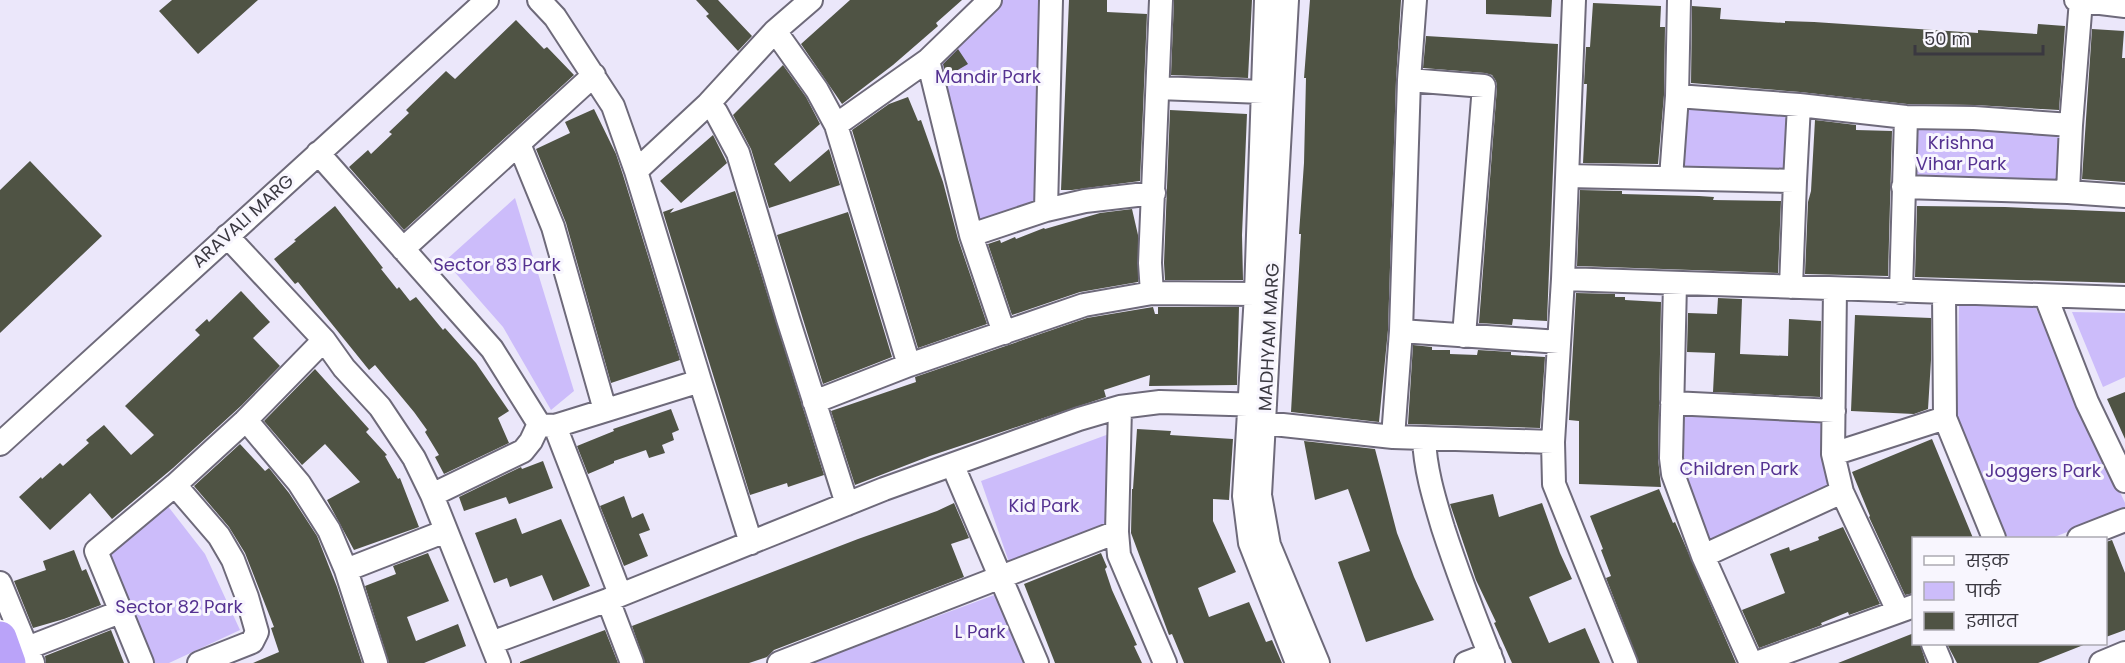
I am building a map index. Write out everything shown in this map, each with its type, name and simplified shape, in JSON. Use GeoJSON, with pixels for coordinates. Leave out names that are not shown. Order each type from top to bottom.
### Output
{"type":"FeatureCollection","features":[{"type":"Feature","properties":{"kind":"street","name":"ARAVALI MARG"},"geometry":{"type":"LineString","coordinates":[[0,444],[487,0]]}},
{"type":"Feature","properties":{"kind":"street"},"geometry":{"type":"LineString","coordinates":[[539,0],[555,16],[612,106],[636,171],[751,543]]}},
{"type":"Feature","properties":{"kind":"street"},"geometry":{"type":"LineString","coordinates":[[636,171],[708,104],[775,31],[811,0]]}},
{"type":"Feature","properties":{"kind":"street"},"geometry":{"type":"LineString","coordinates":[[836,125],[928,60],[990,0]]}},
{"type":"Feature","properties":{"kind":"street"},"geometry":{"type":"LineString","coordinates":[[1046,210],[1052,0]]}},
{"type":"Feature","properties":{"kind":"street"},"geometry":{"type":"LineString","coordinates":[[1152,293],[1150,263],[1161,0]]}},
{"type":"Feature","properties":{"kind":"street","name":"MADHYAM MARG"},"geometry":{"type":"LineString","coordinates":[[1266,0],[1256,294],[1260,495],[1269,545],[1318,663]]}},
{"type":"Feature","properties":{"kind":"street","name":"MADHYAM MARG"},"geometry":{"type":"LineString","coordinates":[[1287,0],[1259,411],[1244,496],[1250,543],[1297,663]]}},
{"type":"Feature","properties":{"kind":"street"},"geometry":{"type":"LineString","coordinates":[[1393,437],[1401,331],[1409,80],[1415,0]]}},
{"type":"Feature","properties":{"kind":"street"},"geometry":{"type":"LineString","coordinates":[[1574,0],[1568,176],[1553,442],[1554,484],[1626,663]]}},
{"type":"Feature","properties":{"kind":"street"},"geometry":{"type":"LineString","coordinates":[[1671,178],[1677,96],[1679,0]]}},
{"type":"Feature","properties":{"kind":"street"},"geometry":{"type":"LineString","coordinates":[[2076,0],[2125,6]]}},
{"type":"Feature","properties":{"kind":"street"},"geometry":{"type":"LineString","coordinates":[[2068,192],[2081,0]]}},
{"type":"Feature","properties":{"kind":"street"},"geometry":{"type":"LineString","coordinates":[[775,31],[817,90],[836,125],[909,365]]}},
{"type":"Feature","properties":{"kind":"street"},"geometry":{"type":"LineString","coordinates":[[928,60],[971,235],[1005,333]]}},
{"type":"Feature","properties":{"kind":"street"},"geometry":{"type":"LineString","coordinates":[[403,249],[594,75]]}},
{"type":"Feature","properties":{"kind":"street"},"geometry":{"type":"LineString","coordinates":[[1409,80],[1484,86],[1464,336]]}},
{"type":"Feature","properties":{"kind":"street"},"geometry":{"type":"LineString","coordinates":[[1158,88],[1263,92]]}},
{"type":"Feature","properties":{"kind":"street"},"geometry":{"type":"LineString","coordinates":[[1677,96],[1799,105],[1906,117],[1974,118],[2071,125]]}},
{"type":"Feature","properties":{"kind":"street"},"geometry":{"type":"LineString","coordinates":[[708,104],[716,112],[738,153],[847,504]]}},
{"type":"Feature","properties":{"kind":"street"},"geometry":{"type":"LineString","coordinates":[[1791,287],[1799,105]]}},
{"type":"Feature","properties":{"kind":"street"},"geometry":{"type":"LineString","coordinates":[[1901,292],[1906,117]]}},
{"type":"Feature","properties":{"kind":"street"},"geometry":{"type":"LineString","coordinates":[[519,144],[553,228],[606,410]]}},
{"type":"Feature","properties":{"kind":"street"},"geometry":{"type":"LineString","coordinates":[[318,153],[492,349],[547,425],[614,597],[632,663]]}},
{"type":"Feature","properties":{"kind":"street"},"geometry":{"type":"LineString","coordinates":[[1568,176],[1795,181]]}},
{"type":"Feature","properties":{"kind":"street"},"geometry":{"type":"LineString","coordinates":[[1903,187],[2125,196]]}},
{"type":"Feature","properties":{"kind":"street"},"geometry":{"type":"LineString","coordinates":[[971,235],[1046,210],[1085,201],[1154,193]]}},
{"type":"Feature","properties":{"kind":"street"},"geometry":{"type":"LineString","coordinates":[[227,236],[324,340],[344,368],[380,407],[414,458],[432,495],[495,653],[614,597],[847,504],[1079,419],[1120,407],[1160,402],[1259,411],[1393,437],[1553,442]]}},
{"type":"Feature","properties":{"kind":"street"},"geometry":{"type":"LineString","coordinates":[[1563,279],[2125,298]]}},
{"type":"Feature","properties":{"kind":"street"},"geometry":{"type":"LineString","coordinates":[[1675,283],[1671,458],[1673,474],[1703,556],[1751,663]]}},
{"type":"Feature","properties":{"kind":"street"},"geometry":{"type":"LineString","coordinates":[[1756,663],[1816,653],[1906,609],[1842,492],[1833,454],[1835,289]]}},
{"type":"Feature","properties":{"kind":"street"},"geometry":{"type":"LineString","coordinates":[[1944,292],[1945,418],[1994,537]]}},
{"type":"Feature","properties":{"kind":"street"},"geometry":{"type":"LineString","coordinates":[[814,402],[909,365],[1084,304],[1152,293],[1256,294]]}},
{"type":"Feature","properties":{"kind":"street"},"geometry":{"type":"LineString","coordinates":[[2046,297],[2087,402],[2125,481]]}},
{"type":"Feature","properties":{"kind":"street"},"geometry":{"type":"LineString","coordinates":[[1401,331],[1559,342]]}},
{"type":"Feature","properties":{"kind":"street"},"geometry":{"type":"LineString","coordinates":[[142,663],[96,551],[175,485],[246,420],[324,340]]}},
{"type":"Feature","properties":{"kind":"street"},"geometry":{"type":"LineString","coordinates":[[432,495],[523,451],[547,425],[606,410],[700,381]]}},
{"type":"Feature","properties":{"kind":"street"},"geometry":{"type":"LineString","coordinates":[[1672,403],[1834,411]]}},
{"type":"Feature","properties":{"kind":"street"},"geometry":{"type":"LineString","coordinates":[[1120,407],[1117,532],[1119,555],[1165,663]]}},
{"type":"Feature","properties":{"kind":"street"},"geometry":{"type":"LineString","coordinates":[[1833,454],[1945,418]]}},
{"type":"Feature","properties":{"kind":"street"},"geometry":{"type":"LineString","coordinates":[[246,420],[299,483],[329,530],[346,570],[376,663]]}},
{"type":"Feature","properties":{"kind":"street"},"geometry":{"type":"LineString","coordinates":[[1424,438],[1425,461],[1434,500],[1460,581],[1491,658],[1466,663]]}},
{"type":"Feature","properties":{"kind":"street"},"geometry":{"type":"LineString","coordinates":[[953,465],[1037,663]]}},
{"type":"Feature","properties":{"kind":"street"},"geometry":{"type":"LineString","coordinates":[[175,485],[219,536],[233,560],[248,597],[257,632],[252,642],[199,663]]}},
{"type":"Feature","properties":{"kind":"street"},"geometry":{"type":"LineString","coordinates":[[1703,556],[1842,492]]}},
{"type":"Feature","properties":{"kind":"street"},"geometry":{"type":"LineString","coordinates":[[2082,537],[2125,520]]}},
{"type":"Feature","properties":{"kind":"street"},"geometry":{"type":"LineString","coordinates":[[346,570],[446,531]]}},
{"type":"Feature","properties":{"kind":"street"},"geometry":{"type":"LineString","coordinates":[[779,663],[1117,532]]}},
{"type":"Feature","properties":{"kind":"street"},"geometry":{"type":"LineString","coordinates":[[0,583],[17,653],[120,612]]}},
{"type":"Feature","properties":{"kind":"street"},"geometry":{"type":"LineString","coordinates":[[1933,645],[1941,663]]}},
{"type":"Feature","properties":{"kind":"street"},"geometry":{"type":"LineString","coordinates":[[2101,663],[2125,653]]}},
{"type":"Feature","properties":{"kind":"green space","name":"Mandir Park"},"geometry":{"type":"Polygon","coordinates":[[[990,0],[1048,0],[1046,210],[971,235],[928,60],[990,0]]]}},
{"type":"Feature","properties":{"kind":"green space"},"geometry":{"type":"Polygon","coordinates":[[[1677,96],[1797,109],[1792,181],[1677,178],[1677,96]]]}},
{"type":"Feature","properties":{"kind":"green space","name":"Krishna Vihar Park"},"geometry":{"type":"Polygon","coordinates":[[[1913,123],[2062,131],[2059,186],[1910,179],[1913,123]]]}},
{"type":"Feature","properties":{"kind":"green space","name":"Sector 83 Park"},"geometry":{"type":"Polygon","coordinates":[[[515,198],[574,391],[551,410],[503,327],[445,261],[515,198]]]}},
{"type":"Feature","properties":{"kind":"green space","name":"Joggers Park"},"geometry":{"type":"Polygon","coordinates":[[[1959,304],[2034,304],[2125,503],[2125,509],[2055,537],[2005,537],[1957,421],[1959,304]]]}},
{"type":"Feature","properties":{"kind":"green space"},"geometry":{"type":"Polygon","coordinates":[[[2072,312],[2125,313],[2125,377],[2103,387],[2072,312]]]}},
{"type":"Feature","properties":{"kind":"green space","name":"Children Park"},"geometry":{"type":"Polygon","coordinates":[[[1672,403],[1834,411],[1842,492],[1703,556],[1673,474],[1672,403]]]}},
{"type":"Feature","properties":{"kind":"green space","name":"Kid Park"},"geometry":{"type":"Polygon","coordinates":[[[1109,434],[1106,531],[1011,568],[981,481],[1109,434]]]}},
{"type":"Feature","properties":{"kind":"green space","name":"Sector 82 Park"},"geometry":{"type":"Polygon","coordinates":[[[167,505],[205,554],[240,630],[169,663],[153,663],[106,551],[167,505]]]}},
{"type":"Feature","properties":{"kind":"green space","name":"L Park"},"geometry":{"type":"Polygon","coordinates":[[[997,594],[1024,663],[811,663],[997,594]]]}},
{"type":"Feature","properties":{"kind":"building"},"geometry":{"type":"Polygon","coordinates":[[[172,0],[258,0],[198,54],[159,11],[172,0]]]}},
{"type":"Feature","properties":{"kind":"building"},"geometry":{"type":"Polygon","coordinates":[[[696,0],[718,0],[752,36],[738,51],[706,16],[709,14],[696,0]]]}},
{"type":"Feature","properties":{"kind":"building"},"geometry":{"type":"Polygon","coordinates":[[[850,0],[962,0],[936,23],[938,26],[893,65],[842,104],[801,44],[850,0]]]}},
{"type":"Feature","properties":{"kind":"building"},"geometry":{"type":"Polygon","coordinates":[[[1069,0],[1107,0],[1107,12],[1147,14],[1140,181],[1061,190],[1069,0]]]}},
{"type":"Feature","properties":{"kind":"building"},"geometry":{"type":"Polygon","coordinates":[[[1174,0],[1252,0],[1248,78],[1171,75],[1174,0]]]}},
{"type":"Feature","properties":{"kind":"building"},"geometry":{"type":"Polygon","coordinates":[[[1310,0],[1401,0],[1396,80],[1388,330],[1379,422],[1291,412],[1304,163],[1306,78],[1304,78],[1310,0]]]}},
{"type":"Feature","properties":{"kind":"building"},"geometry":{"type":"Polygon","coordinates":[[[1486,0],[1552,0],[1551,17],[1486,14],[1486,0]]]}},
{"type":"Feature","properties":{"kind":"building"},"geometry":{"type":"Polygon","coordinates":[[[1593,3],[1661,6],[1660,27],[1665,27],[1664,95],[1658,164],[1583,163],[1587,84],[1584,84],[1586,47],[1590,47],[1593,3]]]}},
{"type":"Feature","properties":{"kind":"building"},"geometry":{"type":"Polygon","coordinates":[[[1692,6],[1721,8],[1720,19],[1785,23],[1785,21],[1814,22],[1978,33],[1978,30],[2037,34],[2038,24],[2065,26],[2059,110],[1907,104],[1691,83],[1692,6]]]}},
{"type":"Feature","properties":{"kind":"building"},"geometry":{"type":"Polygon","coordinates":[[[516,20],[574,75],[404,230],[349,167],[368,150],[371,154],[392,134],[389,132],[409,113],[406,110],[446,71],[455,79],[516,20]]]}},
{"type":"Feature","properties":{"kind":"building"},"geometry":{"type":"Polygon","coordinates":[[[2092,29],[2124,31],[2122,58],[2125,58],[2125,182],[2082,179],[2092,29]]]}},
{"type":"Feature","properties":{"kind":"building"},"geometry":{"type":"Polygon","coordinates":[[[1426,36],[1558,44],[1547,321],[1513,319],[1512,325],[1479,323],[1496,81],[1492,75],[1485,73],[1423,68],[1426,36]]]}},
{"type":"Feature","properties":{"kind":"building"},"geometry":{"type":"Polygon","coordinates":[[[958,49],[968,64],[946,77],[943,64],[958,49]]]}},
{"type":"Feature","properties":{"kind":"building"},"geometry":{"type":"Polygon","coordinates":[[[783,65],[806,97],[820,124],[774,164],[790,182],[829,149],[840,185],[769,208],[751,149],[733,115],[783,65]]]}},
{"type":"Feature","properties":{"kind":"building"},"geometry":{"type":"Polygon","coordinates":[[[908,97],[918,121],[921,120],[943,182],[958,239],[987,324],[918,348],[852,130],[889,104],[908,97]]]}},
{"type":"Feature","properties":{"kind":"building"},"geometry":{"type":"Polygon","coordinates":[[[594,109],[616,154],[680,360],[611,383],[566,223],[536,149],[570,133],[565,122],[594,109]]]}},
{"type":"Feature","properties":{"kind":"building"},"geometry":{"type":"Polygon","coordinates":[[[1170,110],[1247,114],[1242,235],[1243,280],[1165,280],[1170,110]]]}},
{"type":"Feature","properties":{"kind":"building"},"geometry":{"type":"Polygon","coordinates":[[[1815,120],[1856,125],[1856,130],[1892,131],[1888,276],[1805,274],[1815,120]]]}},
{"type":"Feature","properties":{"kind":"building"},"geometry":{"type":"Polygon","coordinates":[[[713,135],[727,163],[681,203],[660,181],[713,135]]]}},
{"type":"Feature","properties":{"kind":"building"},"geometry":{"type":"Polygon","coordinates":[[[30,161],[102,236],[0,333],[0,190],[30,161]]]}},
{"type":"Feature","properties":{"kind":"building"},"geometry":{"type":"Polygon","coordinates":[[[1580,190],[1622,191],[1622,194],[1714,197],[1713,200],[1781,201],[1778,273],[1577,266],[1580,190]]]}},
{"type":"Feature","properties":{"kind":"building"},"geometry":{"type":"Polygon","coordinates":[[[735,191],[824,475],[788,487],[787,483],[750,495],[663,212],[674,208],[670,213],[735,191]]]}},
{"type":"Feature","properties":{"kind":"building"},"geometry":{"type":"Polygon","coordinates":[[[335,206],[397,289],[399,287],[410,301],[416,297],[443,330],[445,328],[476,363],[509,411],[498,418],[509,443],[444,474],[435,457],[439,455],[425,432],[427,430],[414,412],[375,365],[369,370],[298,282],[295,284],[274,259],[335,206]]]}},
{"type":"Feature","properties":{"kind":"building"},"geometry":{"type":"Polygon","coordinates":[[[1917,206],[2125,212],[2125,283],[1915,277],[1917,206]]]}},
{"type":"Feature","properties":{"kind":"building"},"geometry":{"type":"Polygon","coordinates":[[[1132,209],[1138,235],[1138,282],[1080,292],[1012,315],[988,244],[1000,240],[1001,243],[1015,237],[1016,239],[1044,228],[1100,213],[1132,209]]]}},
{"type":"Feature","properties":{"kind":"building"},"geometry":{"type":"Polygon","coordinates":[[[848,212],[892,357],[823,384],[777,235],[848,212]]]}},
{"type":"Feature","properties":{"kind":"building"},"geometry":{"type":"Polygon","coordinates":[[[241,291],[270,322],[253,338],[280,366],[242,405],[173,468],[112,519],[90,493],[50,530],[19,497],[60,463],[63,466],[89,443],[86,440],[104,425],[131,455],[154,435],[125,406],[200,335],[195,330],[207,319],[209,322],[241,291]]]}},
{"type":"Feature","properties":{"kind":"building"},"geometry":{"type":"Polygon","coordinates":[[[1576,293],[1615,294],[1615,297],[1625,297],[1625,300],[1661,302],[1658,458],[1661,487],[1579,484],[1579,421],[1569,420],[1576,293]]]}},
{"type":"Feature","properties":{"kind":"building"},"geometry":{"type":"Polygon","coordinates":[[[1718,298],[1742,299],[1740,354],[1788,356],[1789,319],[1821,321],[1820,397],[1713,392],[1715,353],[1687,352],[1688,313],[1717,314],[1718,298]]]}},
{"type":"Feature","properties":{"kind":"building"},"geometry":{"type":"Polygon","coordinates":[[[1153,307],[1155,314],[1158,314],[1158,307],[1239,307],[1237,385],[1149,386],[1150,375],[1104,390],[1106,397],[930,456],[855,485],[831,411],[916,382],[915,377],[1087,318],[1153,307]]]}},
{"type":"Feature","properties":{"kind":"building"},"geometry":{"type":"Polygon","coordinates":[[[1855,315],[1931,318],[1928,409],[1914,414],[1851,411],[1855,315]]]}},
{"type":"Feature","properties":{"kind":"building"},"geometry":{"type":"Polygon","coordinates":[[[1413,345],[1432,347],[1432,350],[1450,350],[1450,354],[1477,355],[1478,350],[1545,357],[1540,428],[1408,424],[1413,345]]]}},
{"type":"Feature","properties":{"kind":"building"},"geometry":{"type":"Polygon","coordinates":[[[315,369],[369,429],[366,432],[387,455],[385,456],[398,479],[400,478],[419,527],[354,550],[327,500],[360,482],[325,444],[302,465],[264,421],[315,369]]]}},
{"type":"Feature","properties":{"kind":"building"},"geometry":{"type":"Polygon","coordinates":[[[2125,392],[2125,439],[2107,399],[2125,392]]]}},
{"type":"Feature","properties":{"kind":"building"},"geometry":{"type":"Polygon","coordinates":[[[671,409],[679,430],[672,433],[674,440],[662,445],[665,453],[649,458],[646,450],[614,461],[588,474],[577,446],[614,431],[613,429],[671,409]]]}},
{"type":"Feature","properties":{"kind":"building"},"geometry":{"type":"Polygon","coordinates":[[[1137,429],[1171,431],[1170,435],[1233,439],[1229,500],[1213,499],[1213,521],[1236,572],[1198,588],[1209,617],[1249,602],[1266,642],[1272,640],[1282,663],[1184,663],[1172,634],[1169,635],[1131,533],[1137,429]]]}},
{"type":"Feature","properties":{"kind":"building"},"geometry":{"type":"Polygon","coordinates":[[[1932,439],[1973,537],[1912,537],[1912,593],[1905,595],[1869,517],[1852,472],[1932,439]]]}},
{"type":"Feature","properties":{"kind":"building"},"geometry":{"type":"Polygon","coordinates":[[[1304,441],[1375,449],[1397,533],[1434,620],[1366,642],[1338,562],[1370,551],[1348,489],[1315,500],[1304,441]]]}},
{"type":"Feature","properties":{"kind":"building"},"geometry":{"type":"Polygon","coordinates":[[[240,444],[265,471],[269,468],[289,493],[317,536],[337,587],[362,663],[253,663],[279,652],[271,628],[274,627],[245,553],[229,527],[194,486],[240,444]]]}},
{"type":"Feature","properties":{"kind":"building"},"geometry":{"type":"Polygon","coordinates":[[[543,461],[553,488],[509,504],[506,497],[464,511],[459,497],[521,467],[522,469],[543,461]]]}},
{"type":"Feature","properties":{"kind":"building"},"geometry":{"type":"Polygon","coordinates":[[[1659,489],[1736,663],[1639,663],[1606,578],[1611,576],[1590,516],[1659,489]]]}},
{"type":"Feature","properties":{"kind":"building"},"geometry":{"type":"Polygon","coordinates":[[[1493,494],[1499,517],[1542,503],[1572,579],[1529,597],[1549,643],[1585,628],[1600,663],[1512,663],[1476,580],[1450,504],[1493,494]]]}},
{"type":"Feature","properties":{"kind":"building"},"geometry":{"type":"Polygon","coordinates":[[[624,496],[632,518],[643,513],[650,530],[639,534],[648,556],[624,566],[600,506],[624,496]]]}},
{"type":"Feature","properties":{"kind":"building"},"geometry":{"type":"Polygon","coordinates":[[[954,503],[969,538],[951,544],[964,577],[774,650],[767,657],[749,663],[645,663],[632,626],[954,503]]]}},
{"type":"Feature","properties":{"kind":"building"},"geometry":{"type":"Polygon","coordinates":[[[516,518],[522,534],[561,519],[590,586],[553,601],[542,575],[510,587],[507,578],[494,583],[475,533],[516,518]]]}},
{"type":"Feature","properties":{"kind":"building"},"geometry":{"type":"Polygon","coordinates":[[[1843,527],[1880,604],[1849,615],[1848,612],[1821,623],[1822,625],[1759,648],[1742,610],[1785,593],[1770,554],[1789,547],[1790,551],[1819,540],[1818,537],[1843,527]]]}},
{"type":"Feature","properties":{"kind":"building"},"geometry":{"type":"Polygon","coordinates":[[[2112,540],[2125,573],[2125,630],[2107,637],[2107,542],[2112,540]]]}},
{"type":"Feature","properties":{"kind":"building"},"geometry":{"type":"Polygon","coordinates":[[[74,550],[82,571],[86,569],[101,605],[33,628],[14,581],[46,570],[43,561],[74,550]]]}},
{"type":"Feature","properties":{"kind":"building"},"geometry":{"type":"Polygon","coordinates":[[[428,553],[449,601],[407,617],[416,641],[458,624],[466,646],[424,663],[389,663],[365,586],[396,574],[393,566],[428,553]]]}},
{"type":"Feature","properties":{"kind":"building"},"geometry":{"type":"Polygon","coordinates":[[[1101,553],[1112,590],[1137,645],[1134,646],[1142,663],[1055,663],[1024,584],[1101,553]]]}},
{"type":"Feature","properties":{"kind":"building"},"geometry":{"type":"Polygon","coordinates":[[[111,630],[124,663],[46,663],[45,656],[111,630]]]}},
{"type":"Feature","properties":{"kind":"building"},"geometry":{"type":"Polygon","coordinates":[[[605,630],[618,663],[520,663],[520,662],[605,630]]]}},
{"type":"Feature","properties":{"kind":"building"},"geometry":{"type":"Polygon","coordinates":[[[1912,634],[1912,645],[1920,645],[1926,663],[1838,663],[1912,634]]]}},
{"type":"Feature","properties":{"kind":"building"},"geometry":{"type":"Polygon","coordinates":[[[1948,645],[2083,645],[2038,663],[1957,663],[1948,645]]]}}]}
